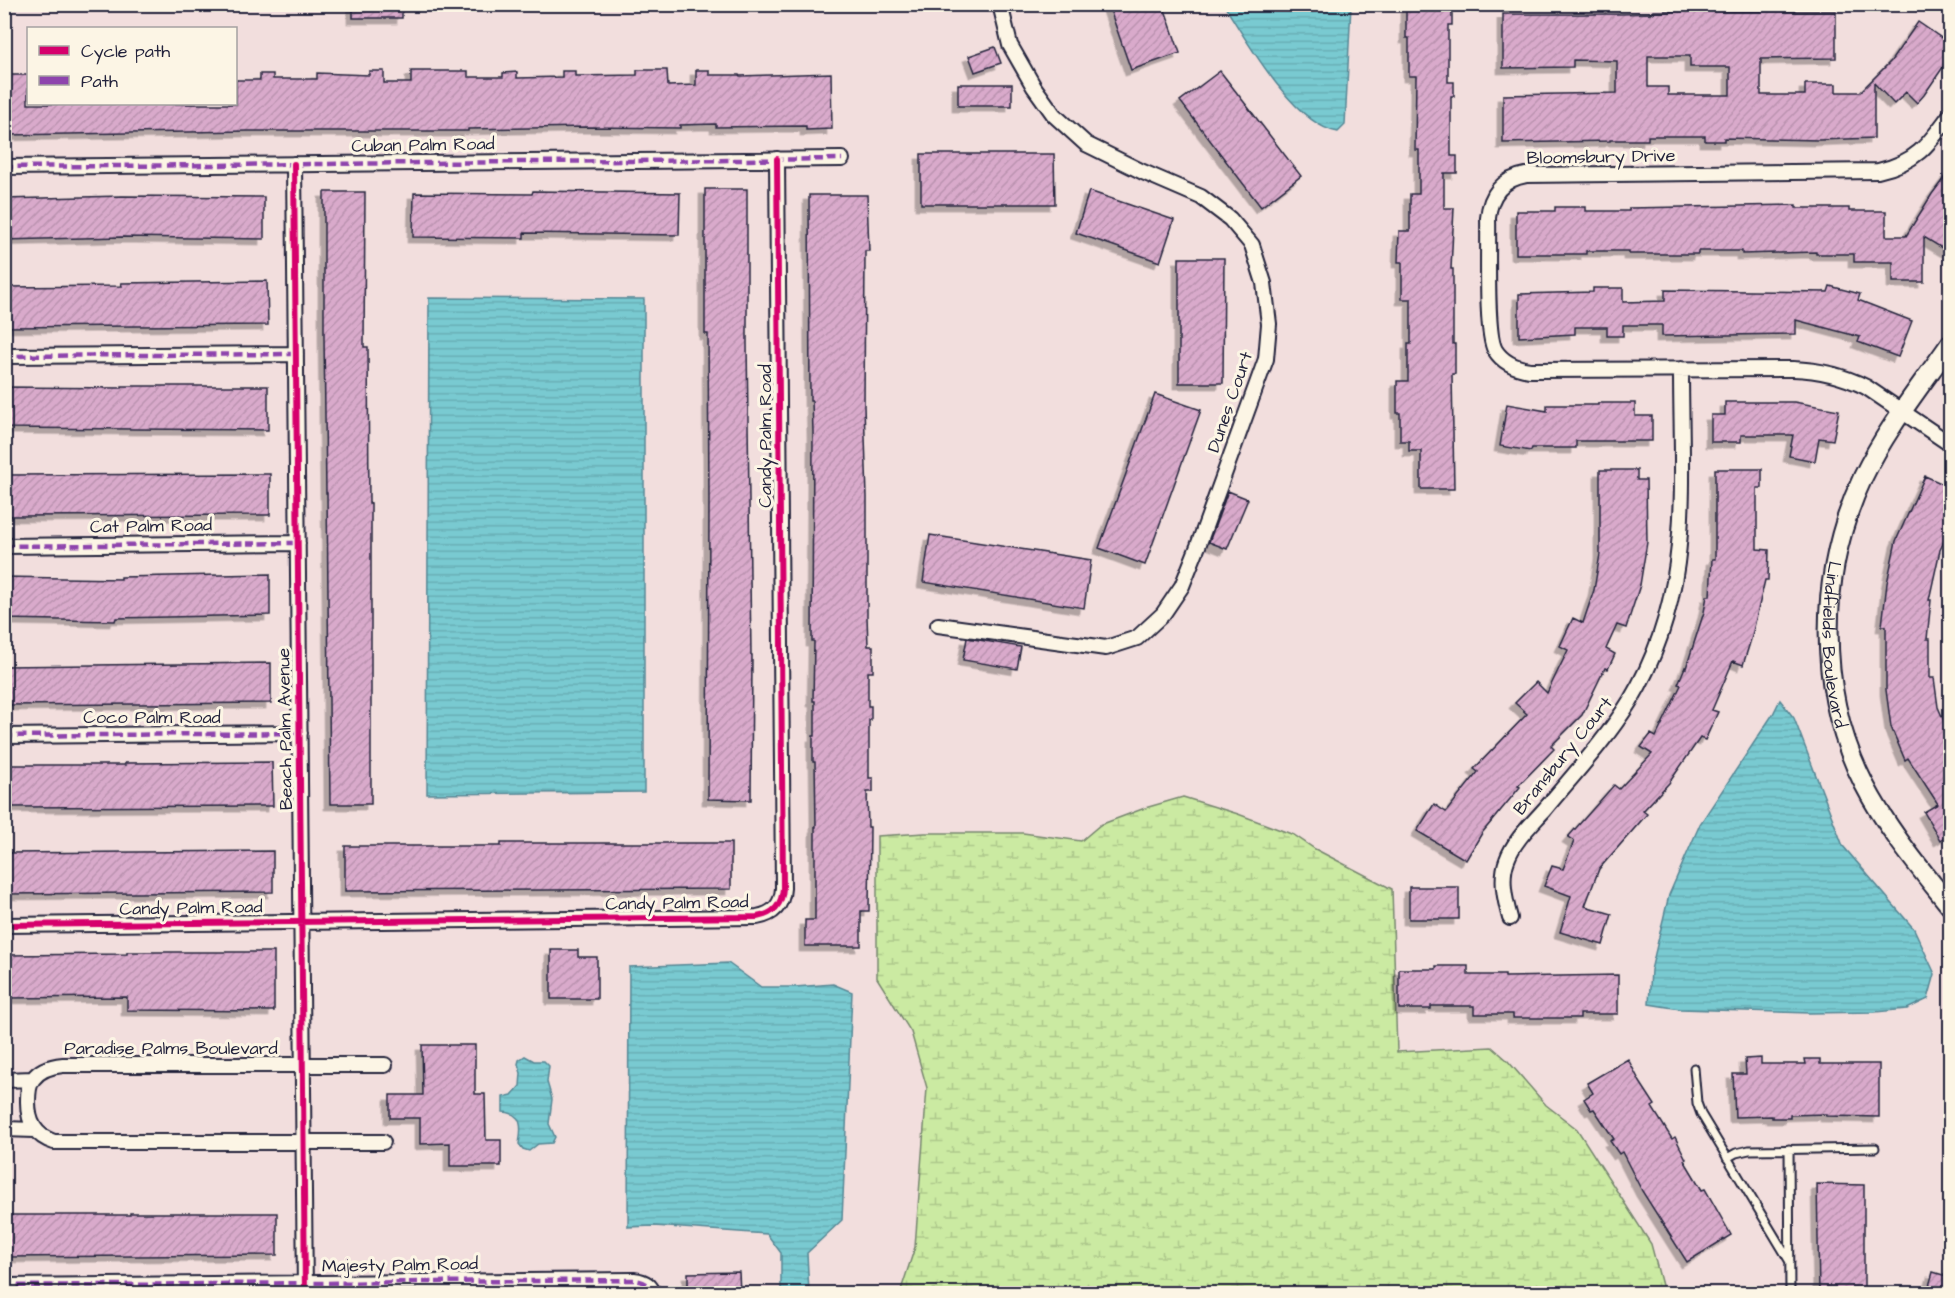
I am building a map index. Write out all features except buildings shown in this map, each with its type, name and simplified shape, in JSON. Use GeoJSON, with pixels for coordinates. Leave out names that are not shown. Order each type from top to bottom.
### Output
{"type":"FeatureCollection","features":[{"type":"Feature","properties":{"kind":"street","name":"Dunes Court"},"geometry":{"type":"LineString","coordinates":[[939,625],[1106,648],[1137,638],[1163,615],[1182,586],[1266,359],[1269,324],[1264,283],[1252,245],[1230,219],[1202,197],[1086,144],[1054,115],[1034,87],[1010,45],[1000,4]]}},
{"type":"Feature","properties":{"kind":"street","name":"Bloomsbury Drive"},"geometry":{"type":"LineString","coordinates":[[1950,115],[1929,144],[1920,152],[1902,164],[1878,171],[1517,176],[1502,185],[1491,199],[1488,218],[1491,342],[1501,358],[1519,368],[1530,370],[1793,369],[1823,371],[1860,383],[1950,444]]}},
{"type":"Feature","properties":{"kind":"street","name":"Candy Palm Road"},"geometry":{"type":"LineString","coordinates":[[4,925],[757,917],[771,913],[781,902],[783,888],[777,159]]}},
{"type":"Feature","properties":{"kind":"street","name":"Cuban Palm Road"},"geometry":{"type":"LineString","coordinates":[[4,166],[842,159]]}},
{"type":"Feature","properties":{"kind":"street","name":"Beach Palm Avenue"},"geometry":{"type":"LineString","coordinates":[[294,164],[305,1289]]}},
{"type":"Feature","properties":{"kind":"street","name":"Lindfields Boulevard"},"geometry":{"type":"LineString","coordinates":[[1950,344],[1893,423],[1863,477],[1843,530],[1831,590],[1829,616],[1833,692],[1863,783],[1900,844],[1950,906]]}},
{"type":"Feature","properties":{"kind":"street"},"geometry":{"type":"LineString","coordinates":[[4,356],[296,354]]}},
{"type":"Feature","properties":{"kind":"street","name":"Bransbury Court"},"geometry":{"type":"LineString","coordinates":[[1510,918],[1506,906],[1504,883],[1506,860],[1520,838],[1600,744],[1615,723],[1644,677],[1665,624],[1675,584],[1681,533],[1681,369]]}},
{"type":"Feature","properties":{"kind":"street","name":"Cat Palm Road"},"geometry":{"type":"LineString","coordinates":[[4,546],[298,543]]}},
{"type":"Feature","properties":{"kind":"street","name":"Coco Palm Road"},"geometry":{"type":"LineString","coordinates":[[4,736],[300,734]]}},
{"type":"Feature","properties":{"kind":"street","name":"Paradise Palms Boulevard"},"geometry":{"type":"LineString","coordinates":[[4,1080],[33,1079],[46,1069],[63,1065],[385,1065]]}},
{"type":"Feature","properties":{"kind":"street"},"geometry":{"type":"LineString","coordinates":[[33,1079],[28,1093],[28,1113],[34,1130]]}},
{"type":"Feature","properties":{"kind":"street"},"geometry":{"type":"LineString","coordinates":[[4,1129],[34,1130],[47,1139],[63,1143],[383,1142]]}},
{"type":"Feature","properties":{"kind":"street","name":"Majesty Palm Road"},"geometry":{"type":"LineString","coordinates":[[4,1287],[305,1289],[634,1280],[645,1283],[652,1290]]}},
{"type":"Feature","properties":{"kind":"lane"},"geometry":{"type":"LineString","coordinates":[[1694,1068],[1697,1103],[1701,1114],[1790,1262]]}},
{"type":"Feature","properties":{"kind":"lane"},"geometry":{"type":"LineString","coordinates":[[1727,1158],[1743,1151],[1875,1148]]}},
{"type":"Feature","properties":{"kind":"lane"},"geometry":{"type":"LineString","coordinates":[[1789,1149],[1790,1293]]}},
{"type":"Feature","properties":{"kind":"green space"},"geometry":{"type":"Polygon","coordinates":[[[1183,797],[1294,835],[1315,849],[1392,889],[1397,1052],[1492,1047],[1507,1060],[1546,1105],[1577,1129],[1651,1244],[1664,1293],[900,1293],[915,1247],[927,1088],[911,1032],[877,978],[877,836],[925,833],[1023,833],[1081,841],[1100,825],[1183,797]]]}},
{"type":"Feature","properties":{"kind":"water"},"geometry":{"type":"Polygon","coordinates":[[[1224,5],[1351,5],[1345,125],[1338,132],[1321,126],[1289,98],[1259,59],[1224,5]]]}},
{"type":"Feature","properties":{"kind":"water"},"geometry":{"type":"Polygon","coordinates":[[[429,298],[644,299],[644,792],[427,794],[429,298]]]}},
{"type":"Feature","properties":{"kind":"water"},"geometry":{"type":"Polygon","coordinates":[[[1780,700],[1794,718],[1843,846],[1914,929],[1935,974],[1928,999],[1907,1009],[1810,1013],[1680,1009],[1649,1004],[1651,970],[1669,895],[1700,824],[1780,700]]]}},
{"type":"Feature","properties":{"kind":"water"},"geometry":{"type":"Polygon","coordinates":[[[728,963],[761,987],[833,984],[852,992],[842,1220],[807,1253],[809,1293],[781,1293],[781,1253],[767,1234],[654,1226],[628,1227],[629,967],[728,963]]]}},
{"type":"Feature","properties":{"kind":"water"},"geometry":{"type":"Polygon","coordinates":[[[525,1056],[534,1061],[544,1061],[549,1066],[547,1082],[552,1099],[549,1124],[555,1137],[552,1143],[538,1144],[529,1151],[523,1149],[519,1144],[521,1127],[518,1118],[503,1112],[503,1097],[512,1095],[520,1086],[521,1073],[518,1064],[519,1060],[525,1056]]]}},
{"type":"Feature","properties":{"kind":"marked path"},"geometry":{"type":"LineString","coordinates":[[4,167],[842,159]]}},
{"type":"Feature","properties":{"kind":"marked path"},"geometry":{"type":"LineString","coordinates":[[4,356],[296,354]]}},
{"type":"Feature","properties":{"kind":"marked path"},"geometry":{"type":"LineString","coordinates":[[4,546],[298,543]]}},
{"type":"Feature","properties":{"kind":"marked path"},"geometry":{"type":"LineString","coordinates":[[4,736],[300,733]]}},
{"type":"Feature","properties":{"kind":"marked path"},"geometry":{"type":"LineString","coordinates":[[4,1286],[634,1280],[646,1284],[653,1294]]}},
{"type":"Feature","properties":{"kind":"cycle path"},"geometry":{"type":"LineString","coordinates":[[4,925],[757,917],[768,914],[776,908],[783,888],[777,159]]}},
{"type":"Feature","properties":{"kind":"cycle path"},"geometry":{"type":"LineString","coordinates":[[294,164],[305,1294]]}}]}
